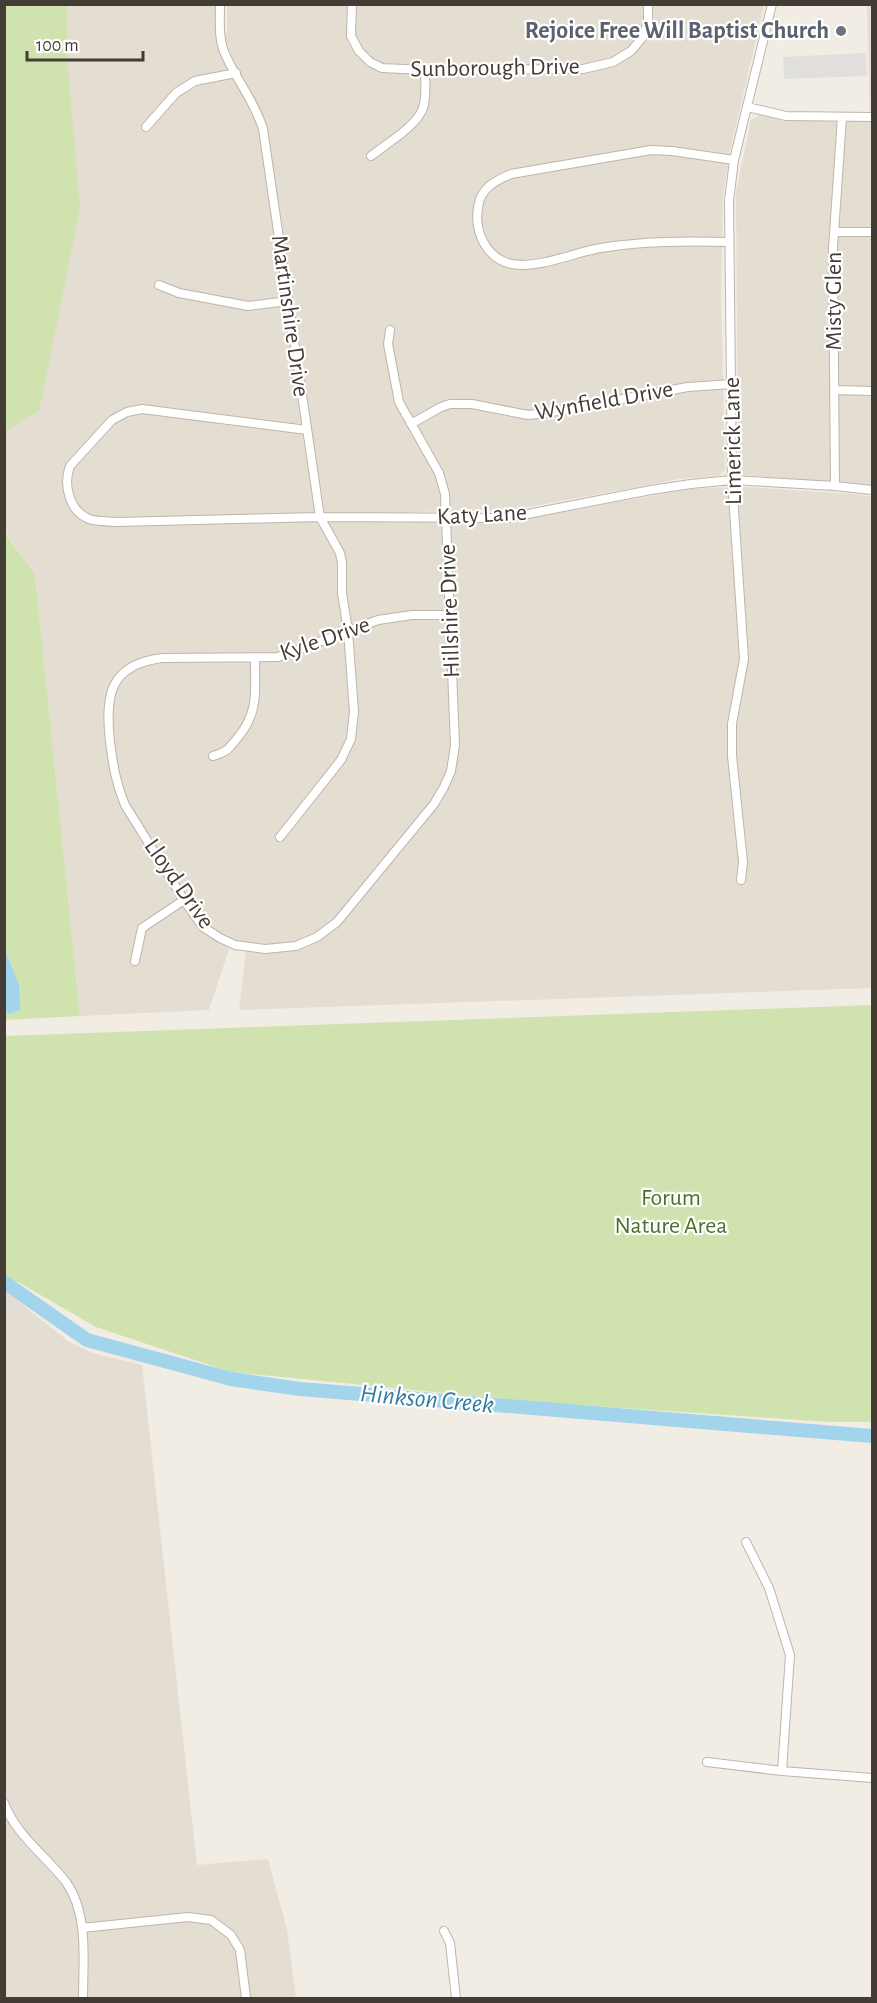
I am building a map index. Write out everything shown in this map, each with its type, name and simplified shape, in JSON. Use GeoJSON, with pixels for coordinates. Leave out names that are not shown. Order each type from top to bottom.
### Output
{"type":"FeatureCollection","features":[{"type":"Feature","properties":{"kind":"street","name":"Martinshire Drive"},"geometry":{"type":"LineString","coordinates":[[220,4],[225,55],[258,114],[262,129],[320,517],[340,553],[342,563],[342,592],[348,631],[354,712],[351,739],[341,760],[280,837]]}},
{"type":"Feature","properties":{"kind":"street","name":"Sunborough Drive"},"geometry":{"type":"LineString","coordinates":[[352,4],[351,36],[359,51],[370,62],[382,68],[424,70],[584,69],[613,62],[631,51],[642,38],[648,23],[648,4]]}},
{"type":"Feature","properties":{"kind":"street","name":"Limerick Lane"},"geometry":{"type":"LineString","coordinates":[[741,879],[743,862],[732,756],[732,735],[744,659],[732,480],[729,201],[734,160],[771,4]]}},
{"type":"Feature","properties":{"kind":"street"},"geometry":{"type":"LineString","coordinates":[[371,156],[415,122],[423,110],[424,70]]}},
{"type":"Feature","properties":{"kind":"street"},"geometry":{"type":"LineString","coordinates":[[146,127],[176,93],[195,81],[236,73]]}},
{"type":"Feature","properties":{"kind":"street"},"geometry":{"type":"LineString","coordinates":[[747,107],[786,116],[873,117]]}},
{"type":"Feature","properties":{"kind":"street","name":"Misty Glen"},"geometry":{"type":"LineString","coordinates":[[835,486],[834,231],[842,117]]}},
{"type":"Feature","properties":{"kind":"street"},"geometry":{"type":"LineString","coordinates":[[729,242],[655,241],[600,248],[545,261],[510,264],[486,248],[479,234],[476,219],[478,202],[484,190],[494,181],[511,174],[651,150],[734,160]]}},
{"type":"Feature","properties":{"kind":"street"},"geometry":{"type":"LineString","coordinates":[[834,231],[873,232]]}},
{"type":"Feature","properties":{"kind":"street"},"geometry":{"type":"LineString","coordinates":[[159,285],[179,293],[248,306],[288,301]]}},
{"type":"Feature","properties":{"kind":"street","name":"Hillshire Drive"},"geometry":{"type":"LineString","coordinates":[[390,330],[388,344],[399,402],[439,473],[445,494],[455,745],[450,771]]}},
{"type":"Feature","properties":{"kind":"street","name":"Wynfield Drive"},"geometry":{"type":"LineString","coordinates":[[411,424],[450,404],[472,404],[528,415],[688,387],[732,384]]}},
{"type":"Feature","properties":{"kind":"street"},"geometry":{"type":"LineString","coordinates":[[835,390],[873,391]]}},
{"type":"Feature","properties":{"kind":"street","name":"Katy Lane"},"geometry":{"type":"LineString","coordinates":[[307,430],[142,409],[127,412],[112,420],[70,466],[67,475],[67,489],[77,511],[89,519],[117,522],[320,517],[507,518],[671,487],[732,480],[873,490]]}},
{"type":"Feature","properties":{"kind":"street","name":"Kyle Drive"},"geometry":{"type":"LineString","coordinates":[[128,668],[145,660],[162,658],[255,659],[278,657],[393,617],[451,615]]}},
{"type":"Feature","properties":{"kind":"street"},"geometry":{"type":"LineString","coordinates":[[213,756],[226,752],[246,728],[252,715],[255,707],[255,659]]}},
{"type":"Feature","properties":{"kind":"street","name":"Lloyd Drive"},"geometry":{"type":"LineString","coordinates":[[128,668],[113,687],[107,704],[114,773],[125,805],[203,927],[236,945],[266,948],[296,946],[317,937],[337,922],[434,804],[450,771]]}},
{"type":"Feature","properties":{"kind":"street"},"geometry":{"type":"LineString","coordinates":[[135,961],[142,928],[184,900]]}},
{"type":"Feature","properties":{"kind":"street"},"geometry":{"type":"LineString","coordinates":[[746,1542],[769,1588],[790,1656],[782,1771]]}},
{"type":"Feature","properties":{"kind":"street"},"geometry":{"type":"LineString","coordinates":[[707,1762],[873,1778]]}},
{"type":"Feature","properties":{"kind":"street"},"geometry":{"type":"LineString","coordinates":[[4,1803],[12,1822],[66,1883],[75,1898],[82,1928],[83,1998]]}},
{"type":"Feature","properties":{"kind":"street"},"geometry":{"type":"LineString","coordinates":[[82,1928],[188,1917],[211,1920],[231,1935],[240,1950],[246,1998]]}},
{"type":"Feature","properties":{"kind":"street"},"geometry":{"type":"LineString","coordinates":[[444,1931],[450,1942],[456,1998]]}},
{"type":"Feature","properties":{"kind":"shaded area"},"geometry":{"type":"Polygon","coordinates":[[[67,5],[216,5],[217,34],[227,33],[227,5],[764,5],[730,151],[723,198],[721,288],[725,470],[718,476],[679,479],[513,510],[409,512],[409,521],[508,522],[689,489],[707,488],[746,487],[872,497],[872,988],[239,1010],[246,951],[230,946],[209,1010],[80,1016],[35,574],[5,532],[4,432],[39,411],[67,56],[67,5]]]}},
{"type":"Feature","properties":{"kind":"shaded area"},"geometry":{"type":"Polygon","coordinates":[[[867,5],[872,5],[872,485],[744,475],[738,467],[736,192],[751,120],[760,115],[795,121],[870,121],[867,5]]]}},
{"type":"Feature","properties":{"kind":"shaded area"},"geometry":{"type":"Polygon","coordinates":[[[866,53],[867,76],[784,79],[783,57],[866,53]]]}},
{"type":"Feature","properties":{"kind":"shaded area"},"geometry":{"type":"Polygon","coordinates":[[[4,1290],[68,1341],[92,1353],[142,1365],[197,1865],[268,1859],[287,1930],[296,1998],[5,1998],[4,1290]]]}},
{"type":"Feature","properties":{"kind":"green space"},"geometry":{"type":"Polygon","coordinates":[[[4,5],[67,5],[67,56],[80,209],[39,411],[5,432],[4,5]]]}},
{"type":"Feature","properties":{"kind":"green space"},"geometry":{"type":"Polygon","coordinates":[[[4,532],[35,574],[80,1016],[5,1020],[4,532]]]}},
{"type":"Feature","properties":{"kind":"green space","name":"Forum Nature Area"},"geometry":{"type":"Polygon","coordinates":[[[872,1005],[872,1422],[830,1422],[534,1402],[231,1372],[96,1327],[18,1282],[5,1278],[5,1036],[872,1005]]]}},
{"type":"Feature","properties":{"kind":"water"},"geometry":{"type":"Polygon","coordinates":[[[5,951],[19,984],[20,1010],[10,1014],[5,1011],[5,951]]]}},
{"type":"Feature","properties":{"kind":"waterway","name":"Hinkson Creek"},"geometry":{"type":"LineString","coordinates":[[4,1282],[87,1340],[231,1379],[300,1389],[872,1436]]}},
{"type":"Feature","properties":{"kind":"place","name":"Rejoice Free Will Baptist Church"},"geometry":{"type":"Point","coordinates":[841,31]}}]}
